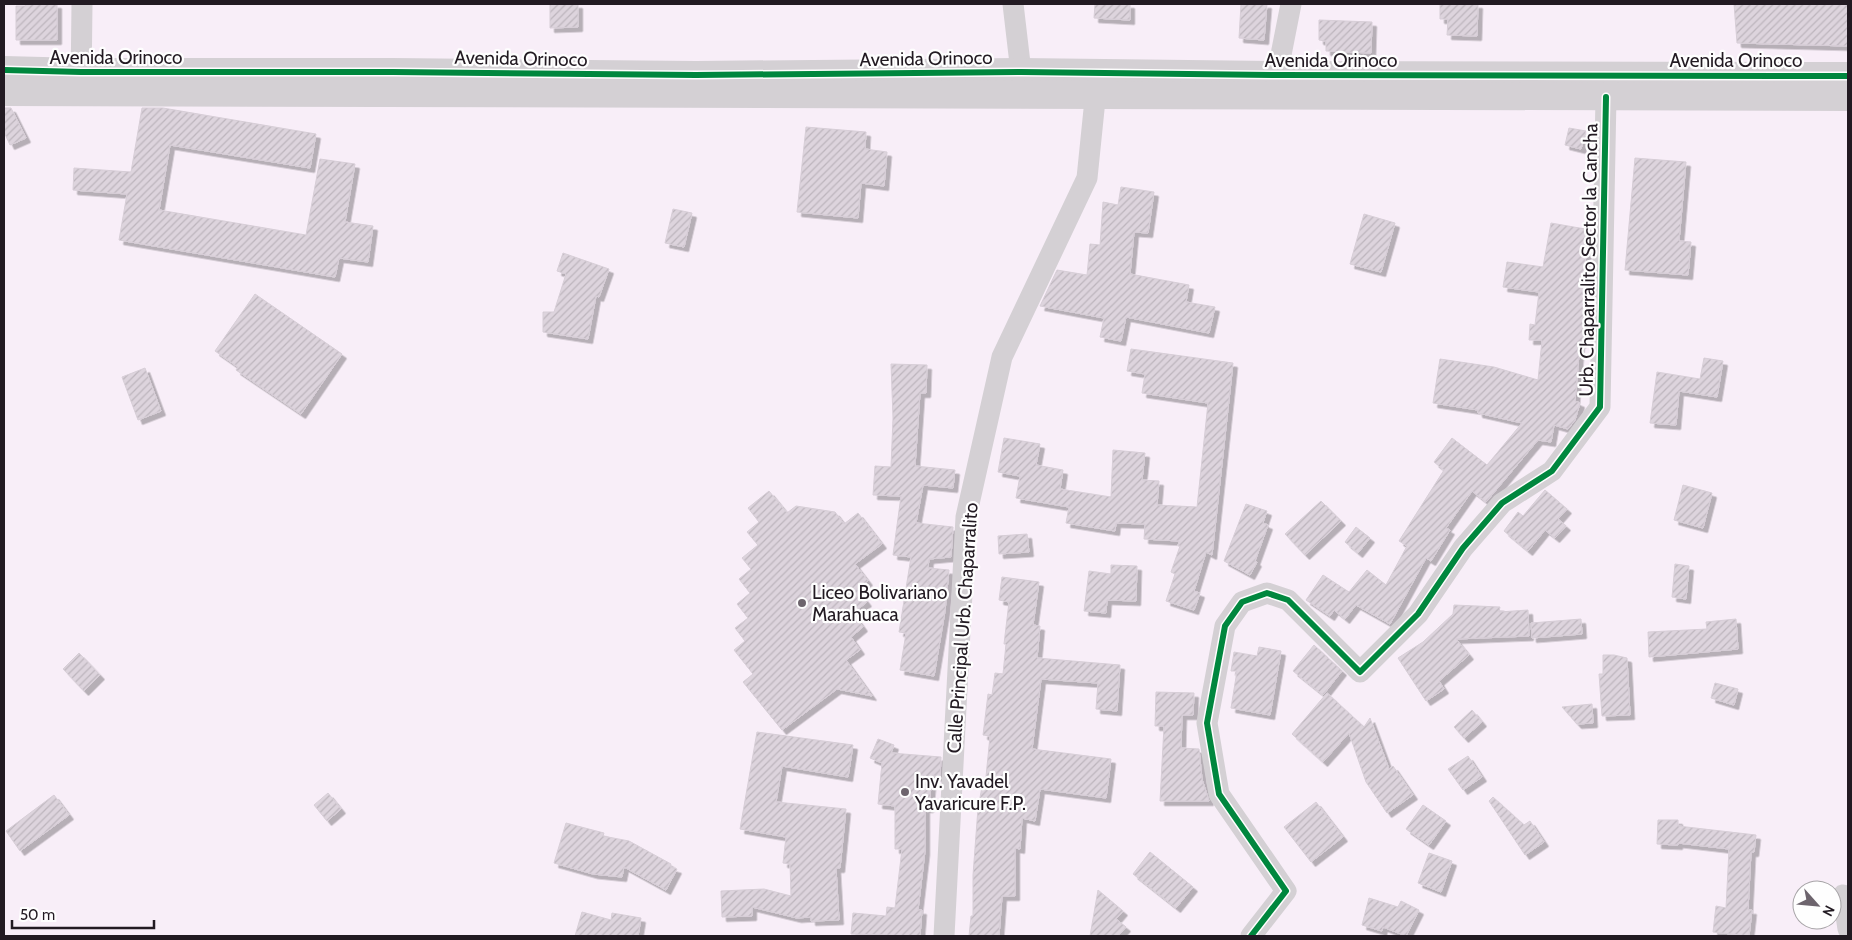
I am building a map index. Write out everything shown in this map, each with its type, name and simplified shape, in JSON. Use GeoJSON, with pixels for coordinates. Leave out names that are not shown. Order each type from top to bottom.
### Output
{"type":"FeatureCollection","features":[{"type":"Feature","properties":{"kind":"street"},"geometry":{"type":"LineString","coordinates":[[81,82],[82,4]]}},
{"type":"Feature","properties":{"kind":"street"},"geometry":{"type":"LineString","coordinates":[[1013,4],[1021,72]]}},
{"type":"Feature","properties":{"kind":"street"},"geometry":{"type":"LineString","coordinates":[[1277,75],[1291,4]]}},
{"type":"Feature","properties":{"kind":"street","name":"Avenida Orinoco"},"geometry":{"type":"LineString","coordinates":[[4,70],[81,82],[1097,84],[1606,97],[1848,97]]}},
{"type":"Feature","properties":{"kind":"street","name":"Avenida Orinoco"},"geometry":{"type":"LineString","coordinates":[[4,92],[81,82],[393,72],[696,75],[1021,72],[1097,84],[1277,75],[1848,76]]}},
{"type":"Feature","properties":{"kind":"street","name":"Calle Principal Urb. Chaparralito"},"geometry":{"type":"LineString","coordinates":[[944,936],[966,517],[1002,357],[1087,178],[1097,84]]}},
{"type":"Feature","properties":{"kind":"street","name":"Urb. Chaparralito Sector la Cancha"},"geometry":{"type":"LineString","coordinates":[[1251,936],[1286,891],[1218,794],[1207,723],[1225,626],[1242,602],[1267,593],[1288,600],[1360,672],[1418,614],[1463,548],[1502,503],[1552,471],[1600,408],[1606,97]]}},
{"type":"Feature","properties":{"kind":"street"},"geometry":{"type":"LineString","coordinates":[[1843,895],[1848,929]]}},
{"type":"Feature","properties":{"kind":"building"},"geometry":{"type":"Polygon","coordinates":[[[26,4],[57,4],[57,40],[16,40],[16,6],[25,6],[26,4]]]}},
{"type":"Feature","properties":{"kind":"building"},"geometry":{"type":"Polygon","coordinates":[[[550,4],[578,4],[578,27],[550,28],[550,4]]]}},
{"type":"Feature","properties":{"kind":"building"},"geometry":{"type":"Polygon","coordinates":[[[1095,4],[1130,4],[1130,20],[1094,18],[1095,4]]]}},
{"type":"Feature","properties":{"kind":"building"},"geometry":{"type":"Polygon","coordinates":[[[1241,4],[1267,4],[1264,40],[1239,38],[1241,4]]]}},
{"type":"Feature","properties":{"kind":"building"},"geometry":{"type":"Polygon","coordinates":[[[1440,4],[1478,4],[1477,36],[1447,35],[1448,19],[1440,19],[1440,4]]]}},
{"type":"Feature","properties":{"kind":"building"},"geometry":{"type":"Polygon","coordinates":[[[1734,4],[1848,4],[1848,46],[1737,43],[1734,4]]]}},
{"type":"Feature","properties":{"kind":"building"},"geometry":{"type":"Polygon","coordinates":[[[1319,20],[1372,22],[1371,53],[1326,51],[1326,41],[1319,40],[1319,20]]]}},
{"type":"Feature","properties":{"kind":"building"},"geometry":{"type":"Polygon","coordinates":[[[4,108],[11,108],[26,138],[10,145],[4,132],[4,108]]]}},
{"type":"Feature","properties":{"kind":"building"},"geometry":{"type":"Polygon","coordinates":[[[142,108],[163,108],[316,134],[310,168],[170,145],[159,210],[306,235],[320,159],[355,164],[345,222],[373,226],[368,262],[339,258],[335,277],[119,240],[127,194],[73,190],[74,168],[131,172],[142,108]]]}},
{"type":"Feature","properties":{"kind":"building"},"geometry":{"type":"Polygon","coordinates":[[[806,127],[866,132],[865,149],[887,152],[884,186],[861,183],[858,218],[797,212],[806,127]]]}},
{"type":"Feature","properties":{"kind":"building"},"geometry":{"type":"Polygon","coordinates":[[[1569,128],[1586,131],[1581,149],[1565,145],[1569,128]]]}},
{"type":"Feature","properties":{"kind":"building"},"geometry":{"type":"Polygon","coordinates":[[[1635,158],[1686,162],[1679,241],[1691,242],[1688,275],[1625,270],[1635,158]]]}},
{"type":"Feature","properties":{"kind":"building"},"geometry":{"type":"Polygon","coordinates":[[[1121,187],[1154,192],[1148,233],[1134,232],[1130,274],[1189,285],[1186,302],[1215,307],[1209,333],[1126,317],[1121,341],[1100,337],[1104,318],[1040,306],[1057,270],[1087,275],[1090,244],[1100,245],[1103,202],[1118,205],[1121,187]]]}},
{"type":"Feature","properties":{"kind":"building"},"geometry":{"type":"Polygon","coordinates":[[[673,209],[692,213],[684,247],[665,243],[673,209]]]}},
{"type":"Feature","properties":{"kind":"building"},"geometry":{"type":"Polygon","coordinates":[[[1364,214],[1395,223],[1381,272],[1350,264],[1364,214]]]}},
{"type":"Feature","properties":{"kind":"building"},"geometry":{"type":"Polygon","coordinates":[[[1551,223],[1591,230],[1584,267],[1588,268],[1575,401],[1580,403],[1575,420],[1568,429],[1554,425],[1551,442],[1538,440],[1486,502],[1472,491],[1446,528],[1450,530],[1431,561],[1426,558],[1390,624],[1356,605],[1345,619],[1334,610],[1330,616],[1306,600],[1323,575],[1349,592],[1367,570],[1386,585],[1407,546],[1399,541],[1444,470],[1434,462],[1452,438],[1487,465],[1522,423],[1478,413],[1478,410],[1433,403],[1440,359],[1494,367],[1538,380],[1542,340],[1529,340],[1530,324],[1535,325],[1539,292],[1503,287],[1507,262],[1543,267],[1551,223]]]}},
{"type":"Feature","properties":{"kind":"building"},"geometry":{"type":"Polygon","coordinates":[[[563,253],[609,269],[599,297],[596,296],[588,339],[543,332],[543,312],[554,312],[566,274],[557,271],[563,253]]]}},
{"type":"Feature","properties":{"kind":"building"},"geometry":{"type":"Polygon","coordinates":[[[255,294],[342,354],[301,414],[236,370],[238,367],[215,351],[255,294]]]}},
{"type":"Feature","properties":{"kind":"building"},"geometry":{"type":"Polygon","coordinates":[[[1131,349],[1233,363],[1212,555],[1206,552],[1194,591],[1200,593],[1194,610],[1166,601],[1175,574],[1171,572],[1180,546],[1178,546],[1179,541],[1144,539],[1145,524],[1116,523],[1115,531],[1066,523],[1069,507],[1016,498],[1020,476],[998,472],[1004,438],[1040,444],[1036,465],[1063,470],[1060,489],[1111,497],[1113,450],[1145,453],[1142,480],[1159,481],[1157,505],[1197,507],[1208,403],[1142,393],[1145,374],[1127,371],[1131,349]]]}},
{"type":"Feature","properties":{"kind":"building"},"geometry":{"type":"Polygon","coordinates":[[[1704,358],[1723,361],[1717,397],[1679,391],[1676,425],[1650,423],[1657,372],[1700,379],[1704,358]]]}},
{"type":"Feature","properties":{"kind":"building"},"geometry":{"type":"Polygon","coordinates":[[[891,364],[927,365],[926,393],[920,393],[915,466],[955,470],[953,488],[923,485],[916,523],[953,527],[951,557],[929,559],[928,568],[949,570],[945,611],[934,676],[900,670],[906,633],[899,632],[911,557],[893,555],[901,496],[873,495],[875,466],[891,467],[893,418],[891,364]]]}},
{"type":"Feature","properties":{"kind":"building"},"geometry":{"type":"Polygon","coordinates":[[[145,368],[161,411],[138,420],[122,377],[145,368]]]}},
{"type":"Feature","properties":{"kind":"building"},"geometry":{"type":"Polygon","coordinates":[[[1683,485],[1712,493],[1703,528],[1674,520],[1683,485]]]}},
{"type":"Feature","properties":{"kind":"building"},"geometry":{"type":"Polygon","coordinates":[[[1545,490],[1567,509],[1558,519],[1566,526],[1555,538],[1545,530],[1528,551],[1504,531],[1518,512],[1523,516],[1545,490]]]}},
{"type":"Feature","properties":{"kind":"building","name":"Liceo Bolivariano Marahuaca"},"geometry":{"type":"Polygon","coordinates":[[[769,491],[787,513],[796,506],[835,512],[844,524],[858,513],[882,544],[855,564],[868,581],[857,589],[867,602],[853,613],[863,627],[851,637],[860,650],[846,660],[872,696],[837,689],[782,730],[743,682],[753,674],[734,650],[745,641],[735,628],[748,618],[737,604],[750,593],[739,579],[751,569],[742,558],[758,545],[747,532],[759,522],[748,508],[769,491]]]}},
{"type":"Feature","properties":{"kind":"building"},"geometry":{"type":"Polygon","coordinates":[[[1321,501],[1341,521],[1305,555],[1285,534],[1321,501]]]}},
{"type":"Feature","properties":{"kind":"building"},"geometry":{"type":"Polygon","coordinates":[[[1246,504],[1267,511],[1263,523],[1268,525],[1255,561],[1257,562],[1250,575],[1224,561],[1246,504]]]}},
{"type":"Feature","properties":{"kind":"building"},"geometry":{"type":"Polygon","coordinates":[[[1356,527],[1370,538],[1358,553],[1345,542],[1356,527]]]}},
{"type":"Feature","properties":{"kind":"building"},"geometry":{"type":"Polygon","coordinates":[[[1027,534],[1029,552],[999,554],[998,536],[1027,534]]]}},
{"type":"Feature","properties":{"kind":"building"},"geometry":{"type":"Polygon","coordinates":[[[1675,564],[1689,566],[1686,599],[1672,597],[1675,564]]]}},
{"type":"Feature","properties":{"kind":"building"},"geometry":{"type":"Polygon","coordinates":[[[1111,565],[1137,566],[1136,601],[1107,600],[1106,613],[1084,611],[1089,571],[1111,574],[1111,565]]]}},
{"type":"Feature","properties":{"kind":"building"},"geometry":{"type":"Polygon","coordinates":[[[1002,577],[1039,582],[1033,625],[1040,626],[1037,658],[1120,665],[1117,711],[1096,709],[1098,683],[1041,679],[1032,749],[1111,759],[1106,798],[1040,789],[1035,821],[1022,818],[1020,849],[1015,848],[1015,896],[1002,896],[999,936],[969,936],[971,916],[973,916],[973,875],[978,808],[982,787],[985,787],[990,736],[983,735],[988,694],[992,695],[995,673],[1003,674],[1006,644],[1004,644],[1009,602],[999,600],[1002,577]]]}},
{"type":"Feature","properties":{"kind":"building"},"geometry":{"type":"Polygon","coordinates":[[[1454,605],[1500,607],[1499,612],[1528,610],[1529,636],[1456,639],[1469,655],[1439,681],[1444,689],[1426,701],[1398,658],[1423,642],[1453,614],[1454,605]]]}},
{"type":"Feature","properties":{"kind":"building"},"geometry":{"type":"Polygon","coordinates":[[[1581,619],[1582,634],[1532,638],[1531,623],[1581,619]]]}},
{"type":"Feature","properties":{"kind":"building"},"geometry":{"type":"Polygon","coordinates":[[[1736,619],[1738,649],[1649,657],[1648,632],[1707,629],[1706,622],[1736,619]]]}},
{"type":"Feature","properties":{"kind":"building"},"geometry":{"type":"Polygon","coordinates":[[[1314,645],[1342,671],[1323,695],[1293,671],[1314,645]]]}},
{"type":"Feature","properties":{"kind":"building"},"geometry":{"type":"Polygon","coordinates":[[[1259,647],[1281,651],[1270,715],[1231,708],[1237,671],[1231,671],[1234,652],[1257,656],[1259,647]]]}},
{"type":"Feature","properties":{"kind":"building"},"geometry":{"type":"Polygon","coordinates":[[[79,653],[100,675],[84,691],[63,669],[79,653]]]}},
{"type":"Feature","properties":{"kind":"building"},"geometry":{"type":"Polygon","coordinates":[[[1603,655],[1627,658],[1630,715],[1602,716],[1599,674],[1603,674],[1603,655]]]}},
{"type":"Feature","properties":{"kind":"building"},"geometry":{"type":"Polygon","coordinates":[[[1715,683],[1738,689],[1734,705],[1711,698],[1715,683]]]}},
{"type":"Feature","properties":{"kind":"building"},"geometry":{"type":"Polygon","coordinates":[[[1156,692],[1194,693],[1193,715],[1182,715],[1181,748],[1199,749],[1202,779],[1209,801],[1160,801],[1164,726],[1155,726],[1156,692]]]}},
{"type":"Feature","properties":{"kind":"building"},"geometry":{"type":"Polygon","coordinates":[[[1327,693],[1364,727],[1370,718],[1389,769],[1393,766],[1413,795],[1387,813],[1366,782],[1349,733],[1323,762],[1292,734],[1327,693]]]}},
{"type":"Feature","properties":{"kind":"building"},"geometry":{"type":"Polygon","coordinates":[[[1592,704],[1593,723],[1577,724],[1562,707],[1592,704]]]}},
{"type":"Feature","properties":{"kind":"building"},"geometry":{"type":"Polygon","coordinates":[[[1472,710],[1482,722],[1464,738],[1454,727],[1472,710]]]}},
{"type":"Feature","properties":{"kind":"building"},"geometry":{"type":"Polygon","coordinates":[[[757,732],[853,745],[848,777],[782,766],[776,802],[846,809],[840,868],[836,868],[839,920],[811,921],[811,917],[797,918],[752,907],[752,916],[722,917],[721,891],[764,889],[791,896],[790,864],[783,863],[786,837],[740,829],[757,732]]]}},
{"type":"Feature","properties":{"kind":"building"},"geometry":{"type":"Polygon","coordinates":[[[878,739],[894,745],[891,753],[941,757],[940,778],[932,775],[929,808],[925,808],[925,851],[918,910],[922,910],[920,936],[851,934],[853,913],[886,916],[887,907],[895,908],[902,849],[895,849],[895,806],[878,804],[882,763],[870,758],[878,739]]]}},
{"type":"Feature","properties":{"kind":"building"},"geometry":{"type":"Polygon","coordinates":[[[1468,756],[1482,777],[1463,790],[1448,769],[1468,756]]]}},
{"type":"Feature","properties":{"kind":"building"},"geometry":{"type":"Polygon","coordinates":[[[328,793],[341,809],[327,821],[314,805],[328,793]]]}},
{"type":"Feature","properties":{"kind":"building"},"geometry":{"type":"Polygon","coordinates":[[[54,795],[69,815],[20,851],[6,831],[54,795]]]}},
{"type":"Feature","properties":{"kind":"building"},"geometry":{"type":"Polygon","coordinates":[[[1493,797],[1524,825],[1530,821],[1544,842],[1525,855],[1489,801],[1493,797]]]}},
{"type":"Feature","properties":{"kind":"building"},"geometry":{"type":"Polygon","coordinates":[[[1316,802],[1343,837],[1311,862],[1284,827],[1316,802]]]}},
{"type":"Feature","properties":{"kind":"building"},"geometry":{"type":"Polygon","coordinates":[[[1423,805],[1446,821],[1429,845],[1406,829],[1423,805]]]}},
{"type":"Feature","properties":{"kind":"building"},"geometry":{"type":"Polygon","coordinates":[[[1658,820],[1678,820],[1678,826],[1756,835],[1754,852],[1751,852],[1748,910],[1752,910],[1749,936],[1713,932],[1716,906],[1726,908],[1729,849],[1678,843],[1678,845],[1657,844],[1658,820]]]}},
{"type":"Feature","properties":{"kind":"building"},"geometry":{"type":"Polygon","coordinates":[[[566,823],[604,833],[603,836],[629,841],[671,864],[670,867],[677,869],[666,890],[624,867],[622,877],[593,874],[554,863],[566,823]]]}},
{"type":"Feature","properties":{"kind":"building"},"geometry":{"type":"Polygon","coordinates":[[[1150,852],[1193,887],[1176,908],[1133,874],[1150,852]]]}},
{"type":"Feature","properties":{"kind":"building"},"geometry":{"type":"Polygon","coordinates":[[[1429,853],[1452,861],[1441,892],[1418,883],[1429,853]]]}},
{"type":"Feature","properties":{"kind":"building"},"geometry":{"type":"Polygon","coordinates":[[[1098,890],[1123,911],[1116,919],[1126,927],[1118,936],[1090,936],[1098,890]]]}},
{"type":"Feature","properties":{"kind":"building"},"geometry":{"type":"Polygon","coordinates":[[[1369,898],[1398,907],[1401,901],[1419,910],[1406,936],[1383,927],[1382,931],[1362,925],[1369,898]]]}},
{"type":"Feature","properties":{"kind":"building"},"geometry":{"type":"Polygon","coordinates":[[[582,912],[611,920],[612,913],[641,918],[638,936],[575,936],[582,912]]]}},
{"type":"Feature","properties":{"kind":"cycle path"},"geometry":{"type":"LineString","coordinates":[[4,70],[696,75],[1021,72],[1277,75],[1848,76]]}},
{"type":"Feature","properties":{"kind":"cycle path"},"geometry":{"type":"LineString","coordinates":[[1251,936],[1286,891],[1219,794],[1207,723],[1225,626],[1242,602],[1267,593],[1288,600],[1360,672],[1418,614],[1463,548],[1502,503],[1552,471],[1600,407],[1606,97]]}},
{"type":"Feature","properties":{"kind":"place","name":"Liceo Bolivariano Marahuaca"},"geometry":{"type":"Point","coordinates":[802,603]}},
{"type":"Feature","properties":{"kind":"place","name":"Inv. Yavadel Yavaricure F.P."},"geometry":{"type":"Point","coordinates":[905,792]}}]}
